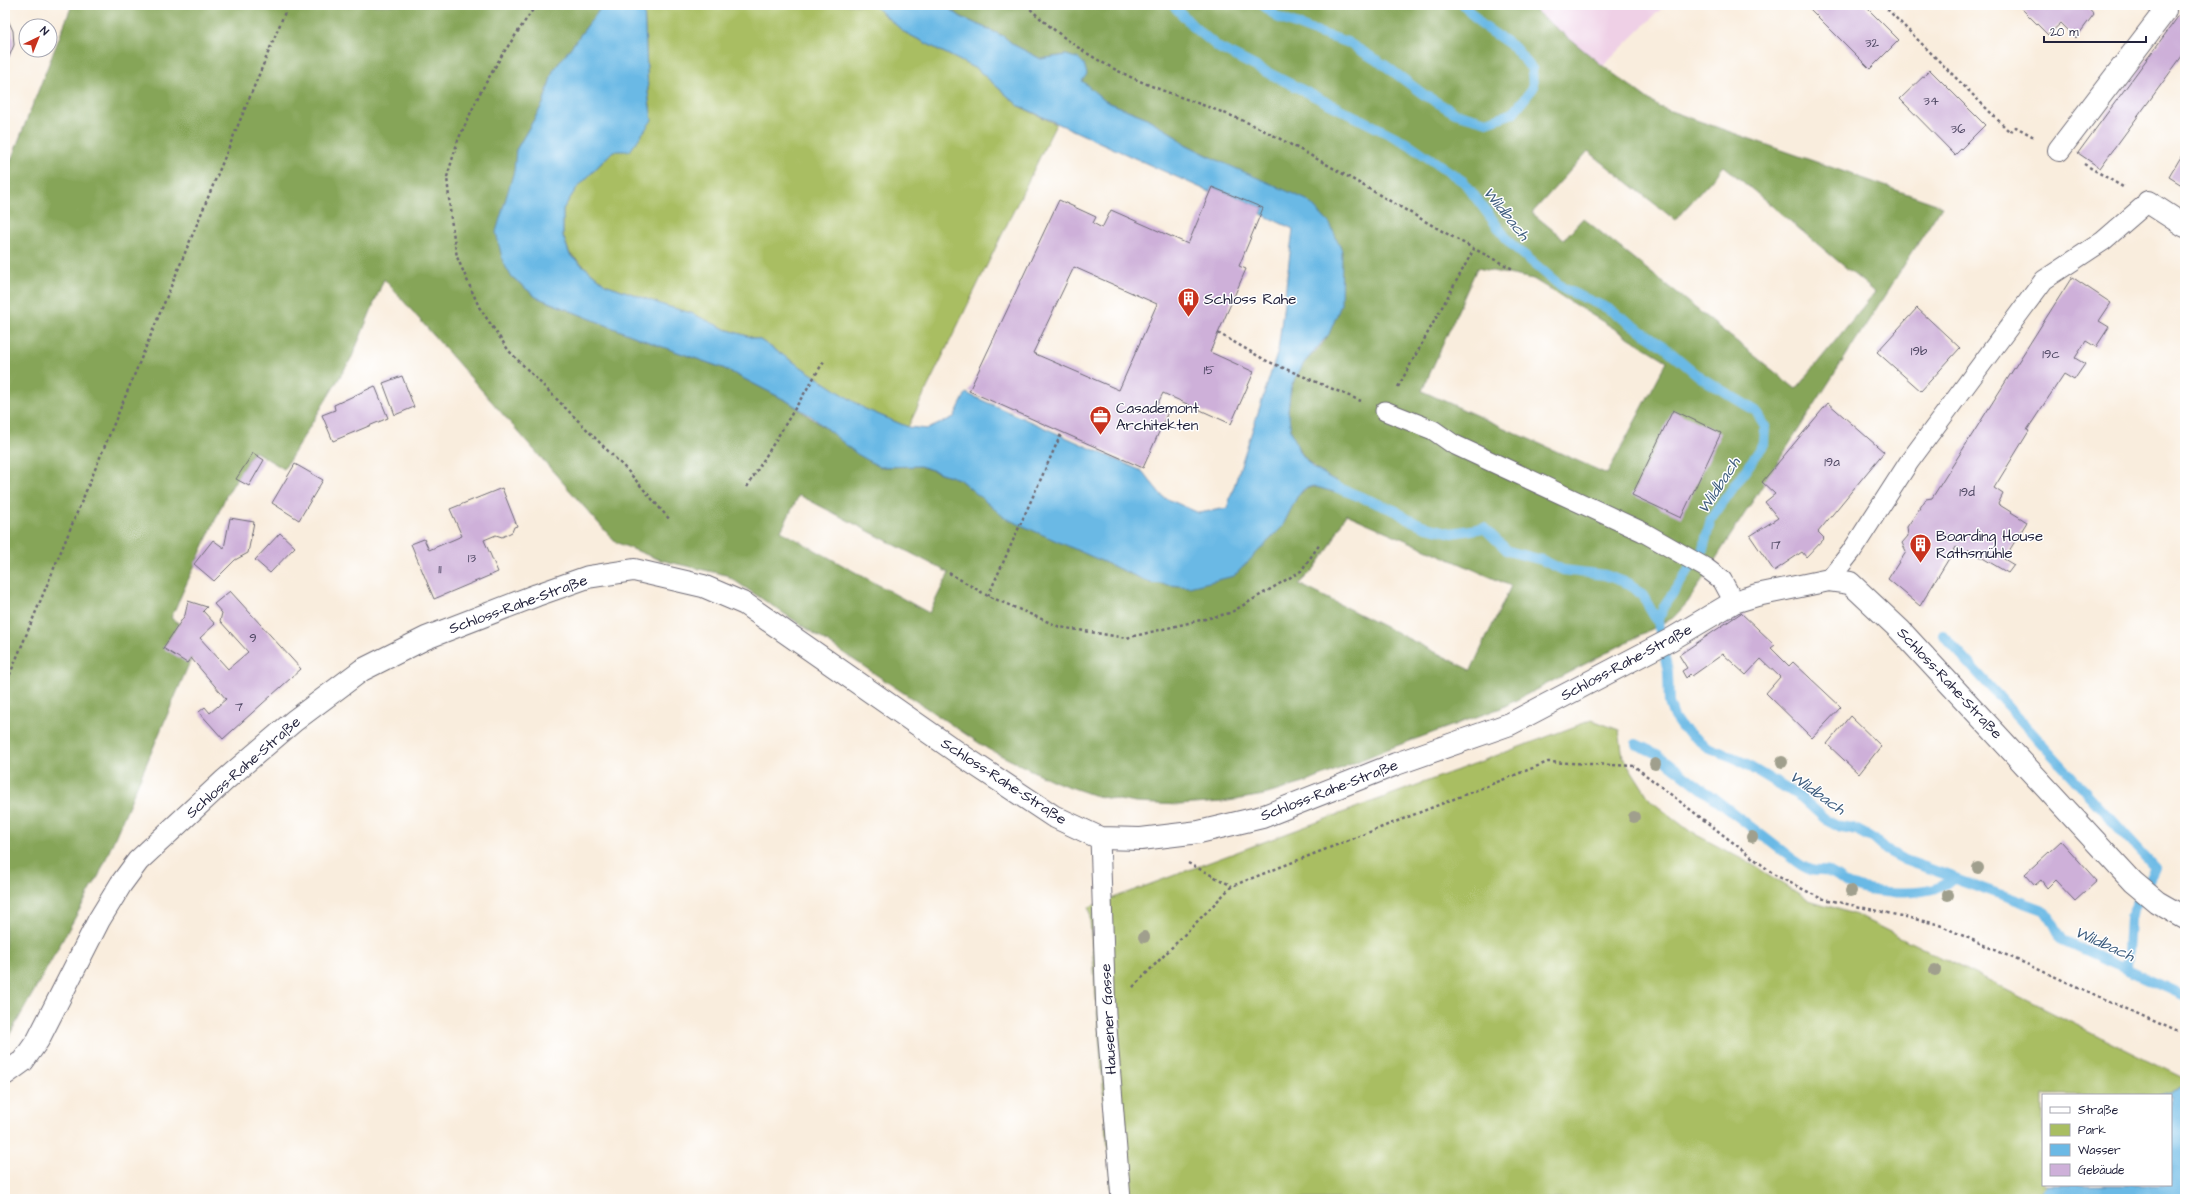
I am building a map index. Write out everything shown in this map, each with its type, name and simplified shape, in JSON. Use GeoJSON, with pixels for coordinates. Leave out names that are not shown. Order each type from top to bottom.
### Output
{"type":"FeatureCollection","features":[{"type":"Feature","properties":{"kind":"street"},"geometry":{"type":"LineString","coordinates":[[2059,150],[2165,11],[2159,5]]}},
{"type":"Feature","properties":{"kind":"street"},"geometry":{"type":"LineString","coordinates":[[2148,202],[2185,226]]}},
{"type":"Feature","properties":{"kind":"street","name":"Schloss-Rahe-Straße"},"geometry":{"type":"LineString","coordinates":[[5,1074],[23,1061],[38,1040],[99,920],[121,884],[138,861],[225,780],[294,721],[362,670],[426,638],[588,577],[634,570],[703,586],[745,604],[967,759],[1053,816],[1100,838],[1141,839],[1199,832],[1262,816],[1396,764],[1510,724],[1662,644],[1734,602],[1757,595],[1829,580],[1850,583],[1900,630],[2132,882],[2158,902],[2185,918]]}},
{"type":"Feature","properties":{"kind":"lane"},"geometry":{"type":"LineString","coordinates":[[1829,580],[1851,552],[1909,462],[2044,280],[2103,241],[2148,202]]}},
{"type":"Feature","properties":{"kind":"lane"},"geometry":{"type":"LineString","coordinates":[[1385,411],[1433,430],[1453,444],[1643,532],[1722,580],[1734,602]]}},
{"type":"Feature","properties":{"kind":"lane","name":"Hausener Gasse"},"geometry":{"type":"LineString","coordinates":[[1100,838],[1106,1015],[1121,1199]]}},
{"type":"Feature","properties":{"kind":"path"},"geometry":{"type":"LineString","coordinates":[[5,686],[288,5]]}},
{"type":"Feature","properties":{"kind":"path"},"geometry":{"type":"LineString","coordinates":[[536,5],[502,55],[480,93],[458,140],[448,178],[451,219],[457,257],[478,307],[508,351],[627,470],[670,520]]}},
{"type":"Feature","properties":{"kind":"path"},"geometry":{"type":"LineString","coordinates":[[1026,5],[1082,51],[1133,78],[1230,114],[1286,142],[1474,249],[1513,269]]}},
{"type":"Feature","properties":{"kind":"path"},"geometry":{"type":"LineString","coordinates":[[1883,5],[2010,132],[2016,127],[2059,150]]}},
{"type":"Feature","properties":{"kind":"path"},"geometry":{"type":"LineString","coordinates":[[1218,333],[1268,361],[1385,411],[1474,249]]}},
{"type":"Feature","properties":{"kind":"path"},"geometry":{"type":"LineString","coordinates":[[747,487],[824,361]]}},
{"type":"Feature","properties":{"kind":"path"},"geometry":{"type":"LineString","coordinates":[[988,596],[1061,434]]}},
{"type":"Feature","properties":{"kind":"path"},"geometry":{"type":"LineString","coordinates":[[949,573],[988,596],[1060,627],[1126,638],[1230,614],[1301,572],[1320,544]]}},
{"type":"Feature","properties":{"kind":"path"},"geometry":{"type":"LineString","coordinates":[[1106,1015],[1232,886],[1548,762],[1634,766],[1775,875],[1820,898],[1937,924],[2185,1035]]}},
{"type":"Feature","properties":{"kind":"shaded area"},"geometry":{"type":"Polygon","coordinates":[[[1528,5],[1665,5],[1603,66],[1528,5]]]}},
{"type":"Feature","properties":{"kind":"green space"},"geometry":{"type":"Polygon","coordinates":[[[72,5],[603,5],[553,71],[543,104],[516,150],[511,276],[536,297],[646,341],[723,368],[787,401],[880,467],[919,466],[959,479],[1005,517],[1151,583],[1297,497],[1306,489],[1318,487],[1333,492],[1337,482],[1321,472],[1307,460],[1297,446],[1291,431],[1288,414],[1289,397],[1295,380],[1304,363],[1322,345],[1329,332],[1342,251],[1231,167],[1185,144],[1176,136],[1145,117],[1105,101],[1082,81],[1066,55],[1041,59],[1014,45],[1003,36],[961,17],[944,5],[1528,5],[1603,66],[1659,107],[1942,206],[1688,602],[1673,618],[1501,708],[1388,749],[1307,782],[1264,795],[1222,802],[1179,805],[1136,803],[1096,796],[1053,781],[988,749],[726,575],[660,560],[615,542],[384,279],[352,357],[284,469],[254,451],[226,496],[171,618],[200,638],[99,875],[5,1043],[5,175],[51,58],[58,58],[58,41],[72,5]],[[1588,151],[1532,213],[1564,239],[1583,218],[1796,389],[1875,292],[1724,166],[1675,220],[1588,151]],[[1477,268],[1422,391],[1607,474],[1667,361],[1533,279],[1477,268]],[[799,495],[781,531],[929,613],[949,573],[799,495]],[[1346,514],[1329,548],[1314,569],[1299,584],[1471,670],[1511,586],[1346,514]]]}},
{"type":"Feature","properties":{"kind":"green space"},"geometry":{"type":"Polygon","coordinates":[[[644,5],[873,5],[904,32],[978,70],[1019,106],[1056,124],[908,427],[865,409],[760,340],[725,329],[691,313],[666,306],[605,284],[570,254],[563,236],[563,209],[576,189],[613,151],[652,120],[648,93],[644,5]]]}},
{"type":"Feature","properties":{"kind":"green space"},"geometry":{"type":"Polygon","coordinates":[[[1592,720],[1619,730],[1623,757],[1651,801],[1691,832],[1753,865],[1809,900],[1854,914],[2185,1079],[2185,1086],[2159,1094],[2042,1094],[2042,1186],[2047,1186],[2035,1199],[1112,1199],[1089,907],[1592,720]]]}},
{"type":"Feature","properties":{"kind":"water"},"geometry":{"type":"Polygon","coordinates":[[[603,5],[644,5],[648,93],[652,120],[630,151],[613,151],[576,189],[563,209],[563,236],[570,255],[605,284],[666,306],[691,313],[725,329],[760,340],[865,409],[908,427],[928,429],[954,417],[966,393],[1142,471],[1163,497],[1199,513],[1227,508],[1278,351],[1293,229],[1261,214],[1263,208],[1212,187],[1210,192],[1019,106],[978,70],[904,32],[873,5],[944,5],[961,17],[1003,36],[1014,45],[1041,59],[1066,55],[1079,59],[1084,64],[1087,74],[1082,81],[1105,101],[1145,117],[1176,136],[1185,144],[1217,160],[1307,200],[1330,224],[1342,251],[1341,305],[1329,334],[1304,363],[1291,386],[1288,410],[1291,430],[1299,451],[1313,468],[1337,482],[1334,492],[1313,486],[1304,489],[1297,497],[1282,527],[1234,576],[1189,587],[1151,583],[1005,518],[959,479],[920,466],[880,467],[857,454],[811,416],[787,401],[723,368],[646,341],[536,297],[511,276],[503,262],[496,232],[514,171],[516,150],[543,104],[553,71],[603,5]]]}},
{"type":"Feature","properties":{"kind":"water"},"geometry":{"type":"Polygon","coordinates":[[[2185,1086],[2185,1199],[2035,1199],[2047,1186],[2172,1186],[2172,1094],[2159,1094],[2185,1086]]]}},
{"type":"Feature","properties":{"kind":"building"},"geometry":{"type":"Polygon","coordinates":[[[1806,5],[1864,5],[1899,40],[1870,69],[1806,5]]]}},
{"type":"Feature","properties":{"kind":"building"},"geometry":{"type":"Polygon","coordinates":[[[2018,5],[2086,5],[2094,14],[2076,38],[2061,23],[2048,35],[2018,5]]]}},
{"type":"Feature","properties":{"kind":"building"},"geometry":{"type":"Polygon","coordinates":[[[5,13],[13,31],[14,45],[5,67],[5,13]]]}},
{"type":"Feature","properties":{"kind":"building"},"geometry":{"type":"Polygon","coordinates":[[[2180,14],[2185,18],[2185,52],[2100,168],[2078,153],[2180,14]]]}},
{"type":"Feature","properties":{"kind":"building"},"geometry":{"type":"Polygon","coordinates":[[[1930,70],[1985,125],[1955,155],[1900,99],[1930,70]]]}},
{"type":"Feature","properties":{"kind":"building"},"geometry":{"type":"Polygon","coordinates":[[[2185,150],[2185,187],[2169,177],[2185,150]]]}},
{"type":"Feature","properties":{"kind":"building","name":"Schloss Rahe"},"geometry":{"type":"Polygon","coordinates":[[[1212,187],[1263,208],[1239,266],[1246,269],[1210,352],[1254,372],[1231,424],[1163,393],[1156,407],[1168,412],[1143,468],[969,391],[1059,200],[1096,217],[1093,223],[1102,228],[1111,210],[1188,244],[1212,187]],[[1074,267],[1033,353],[1119,390],[1157,304],[1074,267]]]}},
{"type":"Feature","properties":{"kind":"building"},"geometry":{"type":"Polygon","coordinates":[[[2072,277],[2111,303],[2099,321],[2109,327],[2096,347],[2086,341],[2075,358],[2085,364],[2074,380],[2064,374],[2027,430],[2029,431],[1994,488],[2003,494],[1998,504],[2027,522],[2004,559],[2014,565],[2008,573],[1969,550],[1967,554],[1956,547],[1920,606],[1888,579],[1906,551],[1902,543],[1908,536],[1907,527],[1926,499],[1932,498],[2072,277]]]}},
{"type":"Feature","properties":{"kind":"building"},"geometry":{"type":"Polygon","coordinates":[[[1917,308],[1960,348],[1921,391],[1877,352],[1917,308]]]}},
{"type":"Feature","properties":{"kind":"building"},"geometry":{"type":"Polygon","coordinates":[[[402,376],[414,407],[395,415],[383,383],[402,376]]]}},
{"type":"Feature","properties":{"kind":"building"},"geometry":{"type":"Polygon","coordinates":[[[375,386],[388,418],[333,441],[322,415],[335,410],[334,405],[375,386]]]}},
{"type":"Feature","properties":{"kind":"building"},"geometry":{"type":"Polygon","coordinates":[[[1828,403],[1884,452],[1818,532],[1824,538],[1806,557],[1802,552],[1774,571],[1750,536],[1778,518],[1765,502],[1775,494],[1762,482],[1828,403]]]}},
{"type":"Feature","properties":{"kind":"building"},"geometry":{"type":"Polygon","coordinates":[[[1673,410],[1721,433],[1681,518],[1632,495],[1673,410]]]}},
{"type":"Feature","properties":{"kind":"building"},"geometry":{"type":"Polygon","coordinates":[[[253,453],[264,460],[249,486],[236,479],[253,453]]]}},
{"type":"Feature","properties":{"kind":"building"},"geometry":{"type":"Polygon","coordinates":[[[295,464],[323,480],[299,520],[272,503],[295,464]]]}},
{"type":"Feature","properties":{"kind":"building"},"geometry":{"type":"Polygon","coordinates":[[[502,488],[517,526],[514,527],[512,532],[502,537],[496,535],[484,540],[498,572],[434,599],[411,544],[424,539],[429,550],[462,536],[450,509],[502,488]]]}},
{"type":"Feature","properties":{"kind":"building"},"geometry":{"type":"Polygon","coordinates":[[[230,518],[254,522],[248,553],[235,560],[214,581],[194,564],[213,540],[224,548],[230,518]]]}},
{"type":"Feature","properties":{"kind":"building"},"geometry":{"type":"Polygon","coordinates":[[[280,533],[295,547],[270,573],[255,560],[280,533]]]}},
{"type":"Feature","properties":{"kind":"building"},"geometry":{"type":"Polygon","coordinates":[[[230,591],[301,669],[223,739],[199,712],[205,707],[210,713],[226,699],[191,658],[187,663],[163,648],[185,615],[188,601],[207,607],[203,611],[215,624],[200,638],[228,669],[248,652],[220,621],[222,613],[214,604],[230,591]]]}},
{"type":"Feature","properties":{"kind":"building"},"geometry":{"type":"Polygon","coordinates":[[[1741,613],[1775,645],[1771,648],[1789,666],[1793,662],[1841,707],[1812,738],[1766,693],[1780,677],[1761,659],[1746,675],[1723,654],[1692,676],[1690,674],[1686,678],[1682,671],[1687,668],[1679,655],[1741,613]]]}},
{"type":"Feature","properties":{"kind":"building"},"geometry":{"type":"Polygon","coordinates":[[[1850,716],[1881,746],[1859,774],[1827,744],[1850,716]]]}},
{"type":"Feature","properties":{"kind":"building"},"geometry":{"type":"Polygon","coordinates":[[[2061,841],[2097,881],[2075,901],[2055,880],[2047,888],[2041,880],[2035,885],[2025,874],[2061,841]]]}},
{"type":"Feature","properties":{"kind":"waterway","name":"Wildbach"},"geometry":{"type":"LineString","coordinates":[[1173,5],[1194,27],[1219,48],[1407,143],[1464,182],[1510,243],[1564,289],[1607,308],[1662,345],[1700,377],[1756,411],[1765,426],[1764,444],[1711,519],[1703,549],[1664,606],[1658,622],[1668,672],[1669,703],[1674,717],[1681,727],[1707,747],[1737,759],[1802,798],[1824,818],[1841,827],[1857,830],[1874,839],[1886,850],[1905,860],[2044,910],[2063,941],[2185,996]]}},
{"type":"Feature","properties":{"kind":"waterway","name":"Wildbach"},"geometry":{"type":"LineString","coordinates":[[1263,5],[1277,17],[1347,42],[1386,66],[1423,94],[1455,113],[1487,122],[1513,113],[1533,88],[1532,69],[1514,47],[1482,25],[1464,5]]}},
{"type":"Feature","properties":{"kind":"waterway"},"geometry":{"type":"LineString","coordinates":[[1336,487],[1396,511],[1407,519],[1427,527],[1452,533],[1484,528],[1508,551],[1542,560],[1563,570],[1605,575],[1630,584],[1643,596],[1658,622]]}},
{"type":"Feature","properties":{"kind":"waterway"},"geometry":{"type":"LineString","coordinates":[[1943,635],[2155,868],[2130,917],[2127,968]]}},
{"type":"Feature","properties":{"kind":"waterway"},"geometry":{"type":"LineString","coordinates":[[1636,744],[1657,754],[1795,861],[1808,869],[1832,873],[1852,886],[1862,889],[1889,892],[1933,889],[1945,884],[1952,878]]}},
{"type":"Feature","properties":{"kind":"place","name":"Schloss Rahe"},"geometry":{"type":"Point","coordinates":[1188,318]}},
{"type":"Feature","properties":{"kind":"place","name":"Casademont Architekten"},"geometry":{"type":"Point","coordinates":[1101,436]}},
{"type":"Feature","properties":{"kind":"place","name":"Boarding House Rathsmühle"},"geometry":{"type":"Point","coordinates":[1921,564]}}]}
